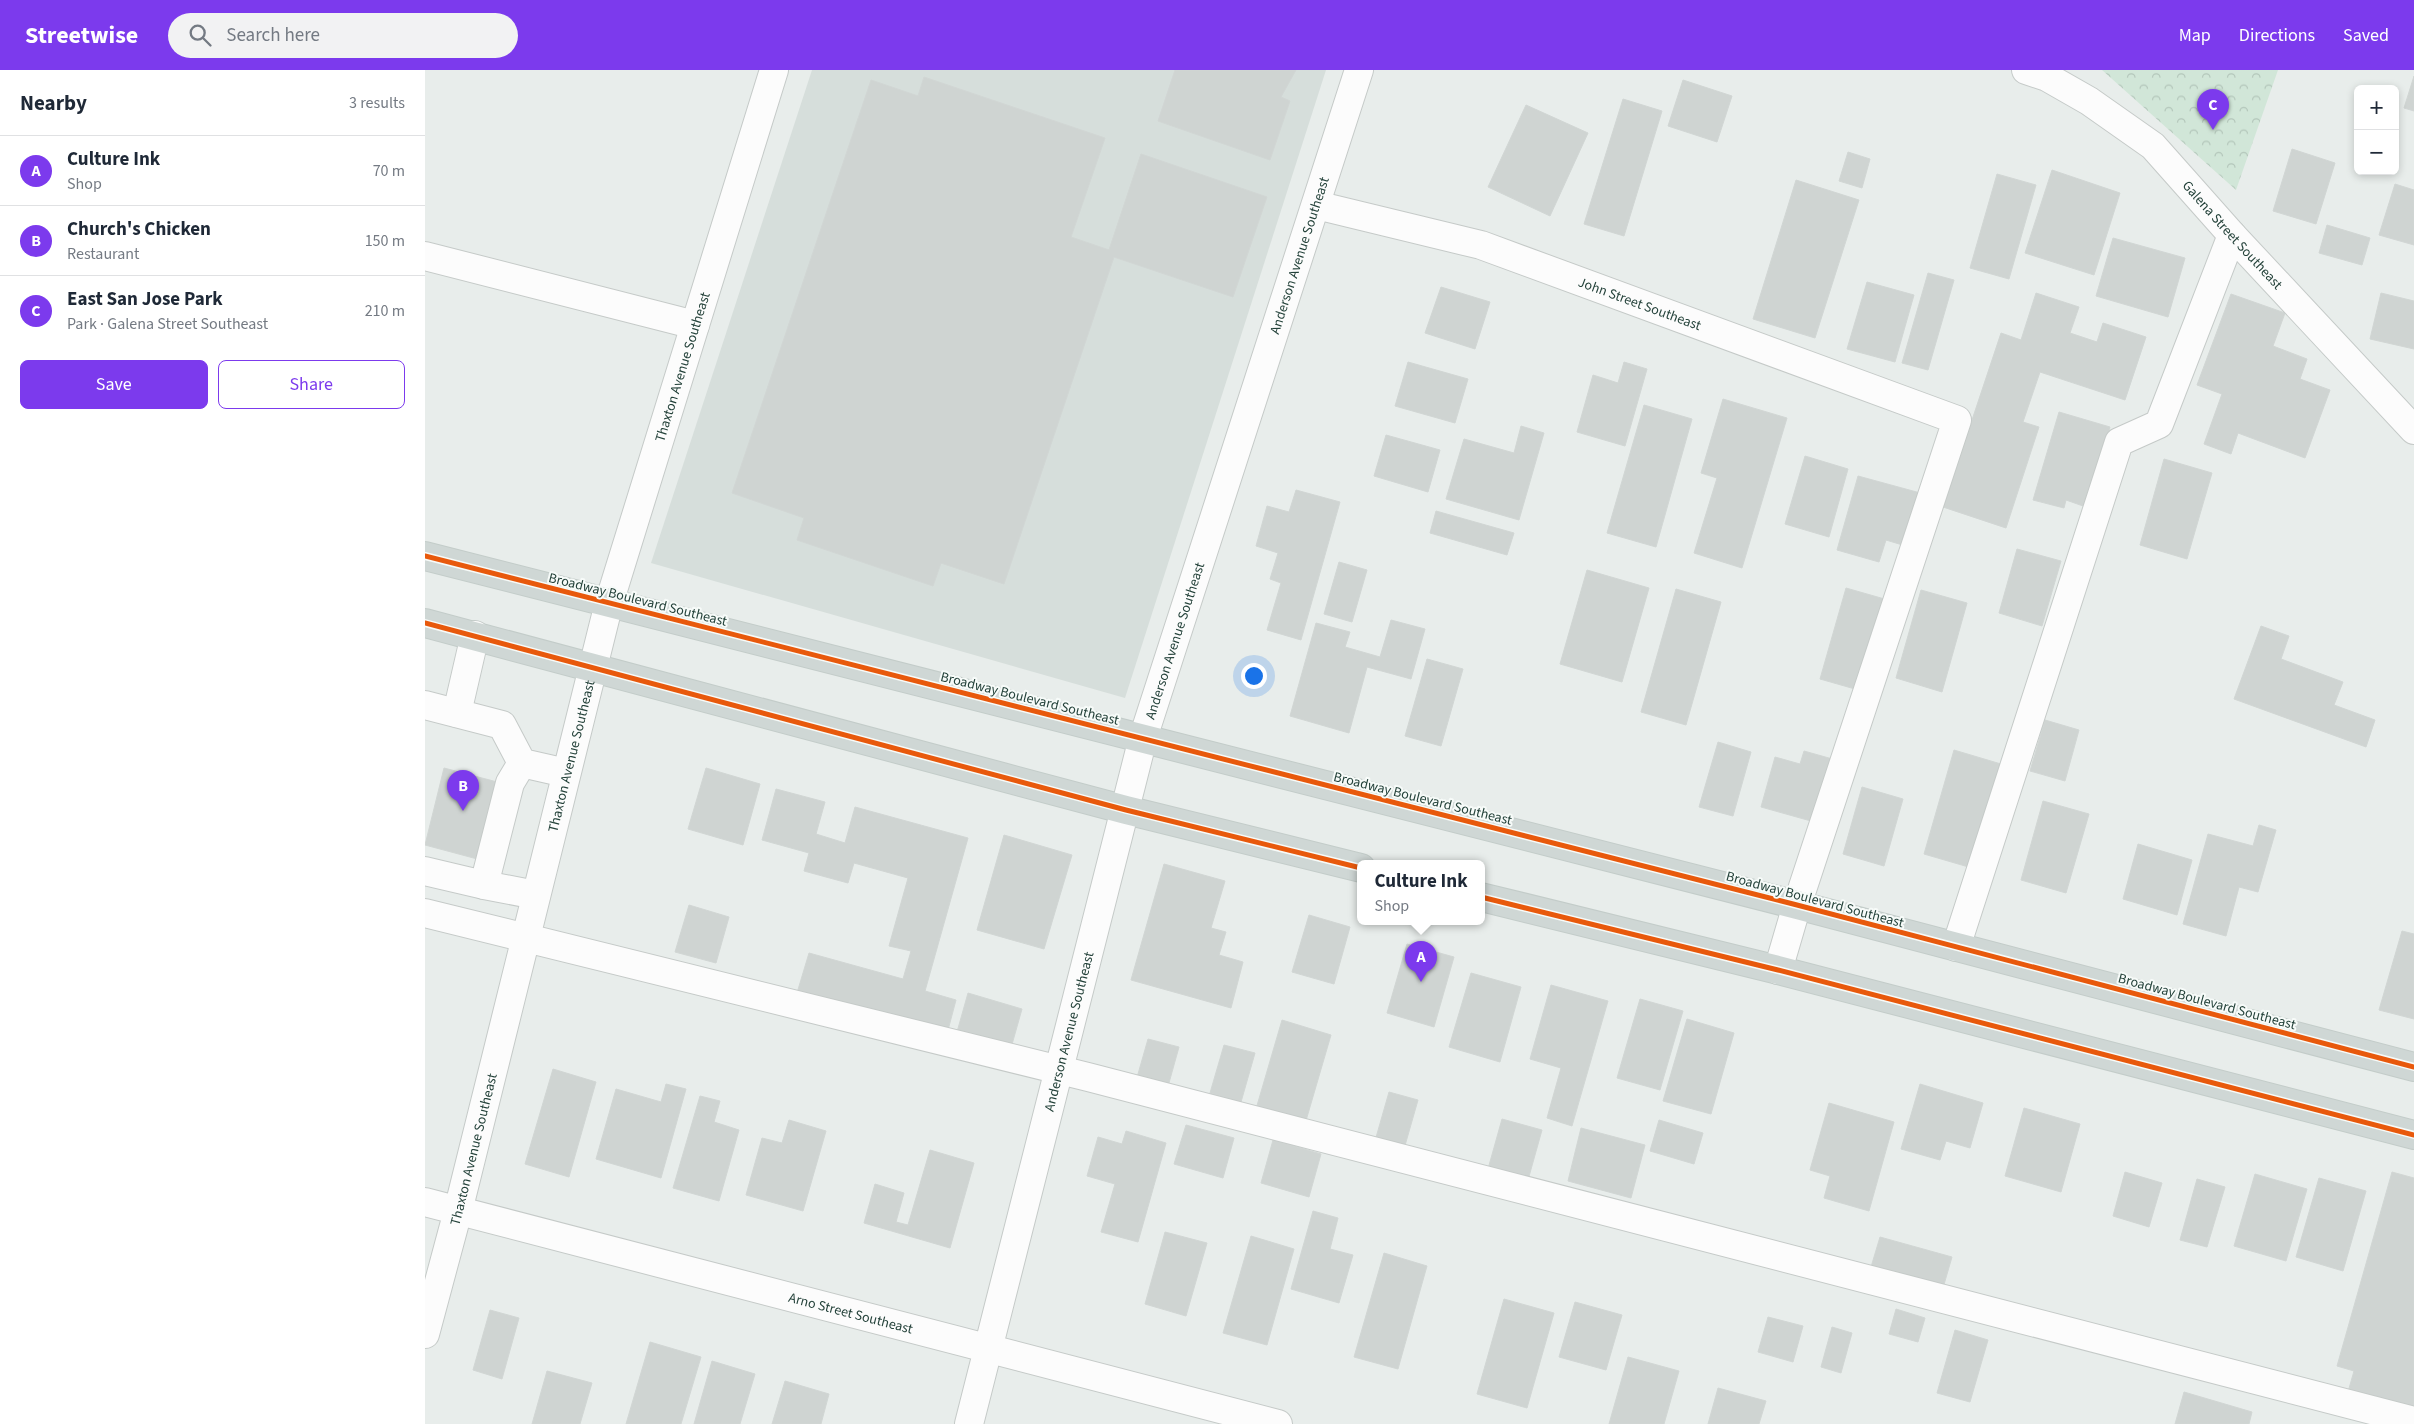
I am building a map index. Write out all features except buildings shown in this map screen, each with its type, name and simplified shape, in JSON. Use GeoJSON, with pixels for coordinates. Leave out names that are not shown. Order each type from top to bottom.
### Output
{"type":"FeatureCollection","features":[{"type":"Feature","properties":{"kind":"main road","name":"Broadway Boulevard Southeast"},"geometry":{"type":"LineString","coordinates":[[425,556],[1797,905],[2414,1067]]}},
{"type":"Feature","properties":{"kind":"main road"},"geometry":{"type":"LineString","coordinates":[[425,623],[1126,810],[1357,867]]}},
{"type":"Feature","properties":{"kind":"main road"},"geometry":{"type":"LineString","coordinates":[[1485,898],[1778,970],[2414,1135]]}},
{"type":"Feature","properties":{"kind":"street","name":"Thaxton Avenue Southeast"},"geometry":{"type":"LineString","coordinates":[[425,1334],[458,1211],[609,603],[774,70]]}},
{"type":"Feature","properties":{"kind":"street","name":"Anderson Avenue Southeast"},"geometry":{"type":"LineString","coordinates":[[969,1424],[1143,738],[1317,205],[1359,70]]}},
{"type":"Feature","properties":{"kind":"street","name":"Galena Street Southeast"},"geometry":{"type":"LineString","coordinates":[[2026,70],[2047,77],[2089,101],[2153,146],[2232,235],[2414,430]]}},
{"type":"Feature","properties":{"kind":"street","name":"John Street Southeast"},"geometry":{"type":"LineString","coordinates":[[1317,205],[1481,245],[1957,420],[1797,905]]}},
{"type":"Feature","properties":{"kind":"street"},"geometry":{"type":"LineString","coordinates":[[1956,947],[2119,442],[2159,424],[2232,235]]}},
{"type":"Feature","properties":{"kind":"street"},"geometry":{"type":"LineString","coordinates":[[425,256],[695,325]]}},
{"type":"Feature","properties":{"kind":"street"},"geometry":{"type":"LineString","coordinates":[[457,713],[475,635]]}},
{"type":"Feature","properties":{"kind":"street"},"geometry":{"type":"LineString","coordinates":[[425,705],[503,725],[522,763]]}},
{"type":"Feature","properties":{"kind":"street"},"geometry":{"type":"LineString","coordinates":[[522,763],[566,773]]}},
{"type":"Feature","properties":{"kind":"street"},"geometry":{"type":"LineString","coordinates":[[484,884],[510,783],[522,763]]}},
{"type":"Feature","properties":{"kind":"street"},"geometry":{"type":"LineString","coordinates":[[425,871],[536,894]]}},
{"type":"Feature","properties":{"kind":"street"},"geometry":{"type":"LineString","coordinates":[[1778,970],[1797,905]]}},
{"type":"Feature","properties":{"kind":"street"},"geometry":{"type":"LineString","coordinates":[[425,913],[1060,1070],[2414,1421]]}},
{"type":"Feature","properties":{"kind":"street","name":"Arno Street Southeast"},"geometry":{"type":"LineString","coordinates":[[425,1202],[1278,1424]]}},
{"type":"Feature","properties":{"kind":"shaded area"},"geometry":{"type":"Polygon","coordinates":[[[812,70],[1326,70],[1125,698],[651,563],[812,70]]]}},
{"type":"Feature","properties":{"kind":"green space"},"geometry":{"type":"Polygon","coordinates":[[[2102,70],[2278,70],[2236,190],[2102,70]]]}},
{"type":"Feature","properties":{"kind":"cycle path"},"geometry":{"type":"LineString","coordinates":[[425,556],[1797,905],[2414,1067]]}},
{"type":"Feature","properties":{"kind":"cycle path"},"geometry":{"type":"LineString","coordinates":[[425,623],[1126,810],[1357,867]]}},
{"type":"Feature","properties":{"kind":"cycle path"},"geometry":{"type":"LineString","coordinates":[[1485,898],[1778,970],[2414,1135]]}},
{"type":"Feature","properties":{"kind":"place","name":"East San Jose Park"},"geometry":{"type":"Point","coordinates":[2213,130]}},
{"type":"Feature","properties":{"kind":"place","name":"Church's Chicken"},"geometry":{"type":"Point","coordinates":[463,811]}},
{"type":"Feature","properties":{"kind":"place","name":"Culture Ink"},"geometry":{"type":"Point","coordinates":[1421,982]}}]}
